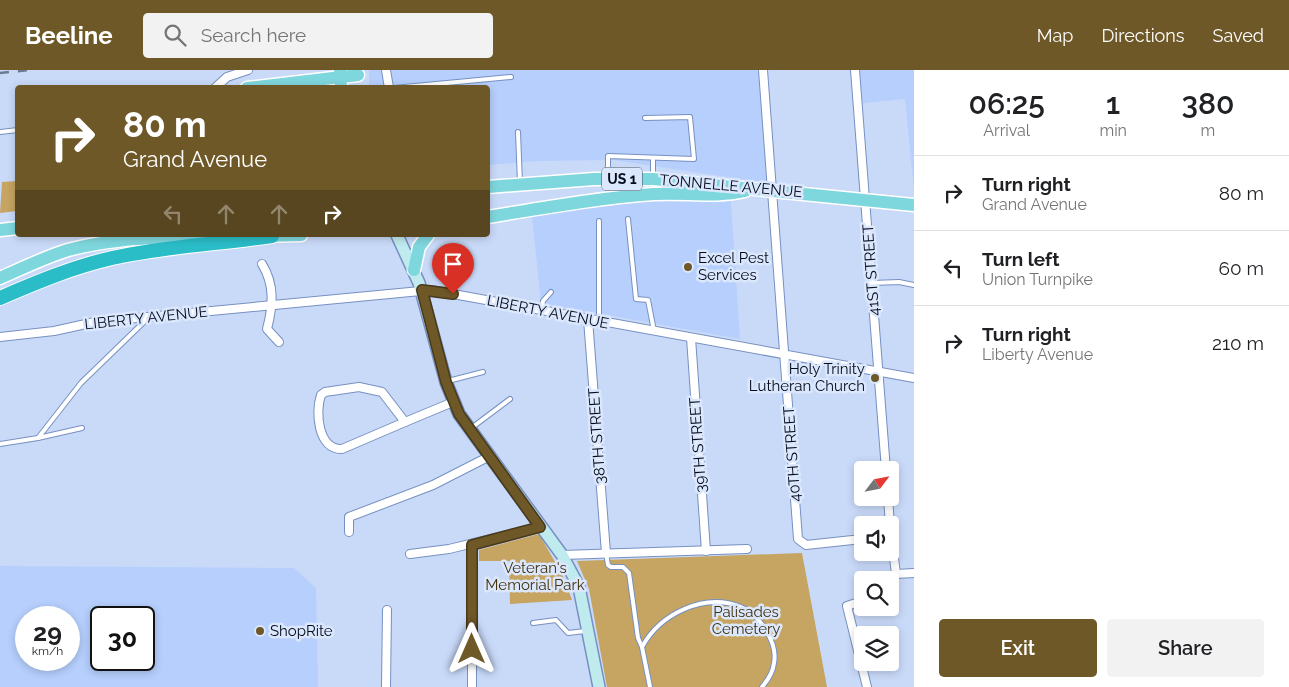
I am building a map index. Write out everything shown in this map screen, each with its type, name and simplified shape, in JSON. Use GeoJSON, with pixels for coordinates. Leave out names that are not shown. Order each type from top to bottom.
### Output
{"type":"FeatureCollection","features":[{"type":"Feature","properties":{"kind":"highway"},"geometry":{"type":"LineString","coordinates":[[0,298],[63,272],[114,258],[168,248],[263,237]]}},
{"type":"Feature","properties":{"kind":"main road"},"geometry":{"type":"LineString","coordinates":[[275,85],[340,78],[358,78]]}},
{"type":"Feature","properties":{"kind":"main road","name":"TONNELLE AVENUE"},"geometry":{"type":"LineString","coordinates":[[490,187],[608,179],[653,180],[756,188],[914,205]]}},
{"type":"Feature","properties":{"kind":"main road"},"geometry":{"type":"LineString","coordinates":[[490,217],[631,196],[680,193],[726,196],[756,188]]}},
{"type":"Feature","properties":{"kind":"main road"},"geometry":{"type":"LineString","coordinates":[[0,230],[15,228]]}},
{"type":"Feature","properties":{"kind":"main road"},"geometry":{"type":"LineString","coordinates":[[0,278],[55,255],[85,246],[131,239],[167,237]]}},
{"type":"Feature","properties":{"kind":"main road"},"geometry":{"type":"LineString","coordinates":[[398,237],[422,290],[453,402],[468,430],[562,555],[579,587],[599,687]]}},
{"type":"Feature","properties":{"kind":"main road"},"geometry":{"type":"LineString","coordinates":[[414,270],[419,247],[426,237]]}},
{"type":"Feature","properties":{"kind":"street"},"geometry":{"type":"LineString","coordinates":[[219,85],[228,77],[248,70]]}},
{"type":"Feature","properties":{"kind":"street"},"geometry":{"type":"LineString","coordinates":[[386,70],[388,85]]}},
{"type":"Feature","properties":{"kind":"street","name":"40TH STREET"},"geometry":{"type":"LineString","coordinates":[[763,70],[798,539],[806,545],[854,540]]}},
{"type":"Feature","properties":{"kind":"street","name":"41ST STREET"},"geometry":{"type":"LineString","coordinates":[[854,70],[866,200],[885,461]]}},
{"type":"Feature","properties":{"kind":"street"},"geometry":{"type":"LineString","coordinates":[[262,264],[268,273],[273,305],[266,330],[279,342]]}},
{"type":"Feature","properties":{"kind":"street","name":"LIBERTY AVENUE"},"geometry":{"type":"LineString","coordinates":[[0,336],[54,331],[95,322],[422,290],[453,294],[914,378]]}},
{"type":"Feature","properties":{"kind":"street","name":"38TH STREET"},"geometry":{"type":"LineString","coordinates":[[588,319],[606,554]]}},
{"type":"Feature","properties":{"kind":"street","name":"39TH STREET"},"geometry":{"type":"LineString","coordinates":[[691,338],[706,551]]}},
{"type":"Feature","properties":{"kind":"street"},"geometry":{"type":"LineString","coordinates":[[405,422],[382,392],[368,388],[359,387],[326,392],[319,402],[324,442],[333,449],[342,449],[453,402]]}},
{"type":"Feature","properties":{"kind":"street"},"geometry":{"type":"LineString","coordinates":[[349,532],[349,517],[433,485],[488,457]]}},
{"type":"Feature","properties":{"kind":"street"},"geometry":{"type":"LineString","coordinates":[[410,554],[472,545],[540,527]]}},
{"type":"Feature","properties":{"kind":"street"},"geometry":{"type":"LineString","coordinates":[[472,545],[472,687]]}},
{"type":"Feature","properties":{"kind":"street"},"geometry":{"type":"LineString","coordinates":[[562,555],[747,549]]}},
{"type":"Feature","properties":{"kind":"street"},"geometry":{"type":"LineString","coordinates":[[899,574],[914,573]]}},
{"type":"Feature","properties":{"kind":"street"},"geometry":{"type":"LineString","coordinates":[[854,604],[847,606],[867,687]]}},
{"type":"Feature","properties":{"kind":"street"},"geometry":{"type":"LineString","coordinates":[[386,687],[387,610]]}},
{"type":"Feature","properties":{"kind":"lane"},"geometry":{"type":"LineString","coordinates":[[426,85],[510,77]]}},
{"type":"Feature","properties":{"kind":"lane"},"geometry":{"type":"LineString","coordinates":[[608,179],[608,156],[694,159],[690,117],[645,118]]}},
{"type":"Feature","properties":{"kind":"lane"},"geometry":{"type":"LineString","coordinates":[[0,132],[15,130]]}},
{"type":"Feature","properties":{"kind":"lane"},"geometry":{"type":"LineString","coordinates":[[518,132],[520,184]]}},
{"type":"Feature","properties":{"kind":"lane"},"geometry":{"type":"LineString","coordinates":[[653,158],[653,180]]}},
{"type":"Feature","properties":{"kind":"lane"},"geometry":{"type":"LineString","coordinates":[[628,218],[636,299],[648,300],[654,331]]}},
{"type":"Feature","properties":{"kind":"lane"},"geometry":{"type":"LineString","coordinates":[[599,221],[600,321]]}},
{"type":"Feature","properties":{"kind":"lane"},"geometry":{"type":"LineString","coordinates":[[453,294],[458,254]]}},
{"type":"Feature","properties":{"kind":"lane"},"geometry":{"type":"LineString","coordinates":[[871,284],[899,282],[914,285]]}},
{"type":"Feature","properties":{"kind":"lane"},"geometry":{"type":"LineString","coordinates":[[542,310],[543,301],[551,292]]}},
{"type":"Feature","properties":{"kind":"lane"},"geometry":{"type":"LineString","coordinates":[[38,438],[81,383],[149,317]]}},
{"type":"Feature","properties":{"kind":"lane"},"geometry":{"type":"LineString","coordinates":[[446,382],[483,372]]}},
{"type":"Feature","properties":{"kind":"lane"},"geometry":{"type":"LineString","coordinates":[[468,430],[510,399]]}},
{"type":"Feature","properties":{"kind":"lane"},"geometry":{"type":"LineString","coordinates":[[0,444],[82,428]]}},
{"type":"Feature","properties":{"kind":"lane"},"geometry":{"type":"LineString","coordinates":[[606,554],[607,561],[611,567],[623,567],[628,573],[638,638],[642,647],[650,687]]}},
{"type":"Feature","properties":{"kind":"lane"},"geometry":{"type":"LineString","coordinates":[[642,647],[659,624],[680,610],[718,604],[739,606],[753,614],[773,644],[775,661],[769,678],[762,687]]}},
{"type":"Feature","properties":{"kind":"lane"},"geometry":{"type":"LineString","coordinates":[[533,623],[556,620],[568,633],[589,631]]}},
{"type":"Feature","properties":{"kind":"shaded area"},"geometry":{"type":"Polygon","coordinates":[[[369,70],[766,70],[774,184],[613,160],[538,161],[490,165],[490,85],[369,85],[369,70]]]}},
{"type":"Feature","properties":{"kind":"shaded area"},"geometry":{"type":"Polygon","coordinates":[[[852,70],[914,70],[914,192],[905,99],[854,104],[852,70]]]}},
{"type":"Feature","properties":{"kind":"shaded area"},"geometry":{"type":"Polygon","coordinates":[[[730,188],[740,339],[541,303],[532,216],[611,198],[730,188]]]}},
{"type":"Feature","properties":{"kind":"shaded area"},"geometry":{"type":"Polygon","coordinates":[[[0,566],[294,568],[316,588],[318,687],[0,687],[0,566]]]}},
{"type":"Feature","properties":{"kind":"green space"},"geometry":{"type":"Polygon","coordinates":[[[15,181],[15,211],[0,213],[2,182],[15,181]]]}},
{"type":"Feature","properties":{"kind":"green space","name":"Veteran's Memorial Park"},"geometry":{"type":"Polygon","coordinates":[[[539,534],[562,574],[572,600],[510,604],[509,561],[479,561],[479,550],[539,534]]]}},
{"type":"Feature","properties":{"kind":"green space","name":"Palisades Cemetery"},"geometry":{"type":"Polygon","coordinates":[[[802,553],[827,687],[607,687],[589,589],[577,561],[802,553]]]}},
{"type":"Feature","properties":{"kind":"railway"},"geometry":{"type":"LineString","coordinates":[[0,73],[30,70]]}},
{"type":"Feature","properties":{"kind":"place","name":"Excel Pest Services"},"geometry":{"type":"Point","coordinates":[688,267]}},
{"type":"Feature","properties":{"kind":"place","name":"Holy Trinity Lutheran Church"},"geometry":{"type":"Point","coordinates":[875,378]}},
{"type":"Feature","properties":{"kind":"place","name":"ShopRite"},"geometry":{"type":"Point","coordinates":[260,631]}},
{"type":"Feature","properties":{"kind":"route"},"geometry":{"type":"LineString","coordinates":[[453,294],[422,290],[453,402],[468,430],[540,527],[472,545],[472,649]]}}]}
